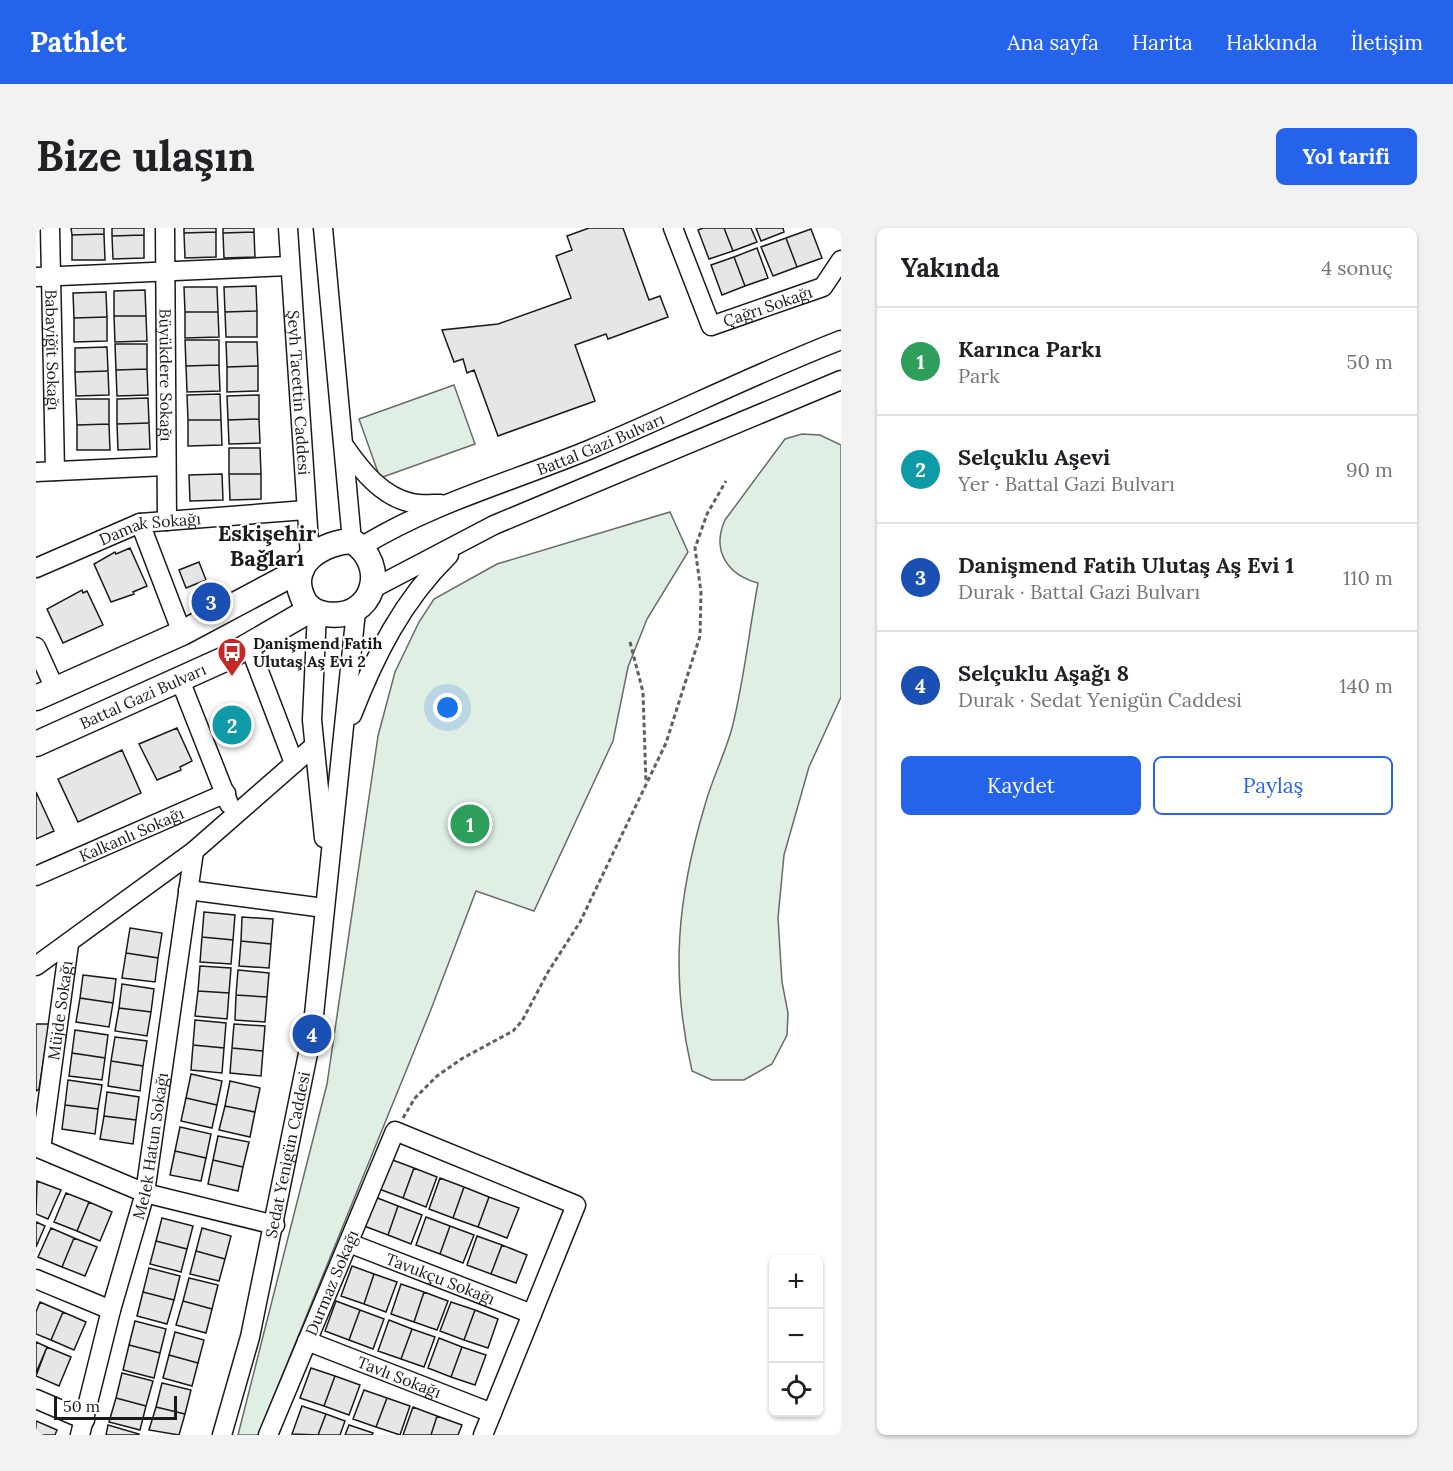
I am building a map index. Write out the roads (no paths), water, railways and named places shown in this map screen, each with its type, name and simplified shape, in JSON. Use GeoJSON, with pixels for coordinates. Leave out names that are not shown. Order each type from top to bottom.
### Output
{"type":"FeatureCollection","features":[{"type":"Feature","properties":{"kind":"main road"},"geometry":{"type":"LineString","coordinates":[[46,694],[182,633],[306,563],[331,543],[356,544],[369,559],[372,589],[356,611],[337,616],[314,611],[302,596],[299,585],[306,563]]}},
{"type":"Feature","properties":{"kind":"main road","name":"Battal Gazi Bulvarı"},"geometry":{"type":"LineString","coordinates":[[36,744],[180,680],[314,611]]}},
{"type":"Feature","properties":{"kind":"street","name":"Babayiğit Sokağı"},"geometry":{"type":"LineString","coordinates":[[50,228],[44,277],[55,471]]}},
{"type":"Feature","properties":{"kind":"street","name":"Büyükdere Sokağı"},"geometry":{"type":"LineString","coordinates":[[165,228],[167,521]]}},
{"type":"Feature","properties":{"kind":"street","name":"Şeyh Tacettin Caddesi"},"geometry":{"type":"LineString","coordinates":[[288,228],[306,510],[306,563]]}},
{"type":"Feature","properties":{"kind":"street"},"geometry":{"type":"LineString","coordinates":[[323,228],[343,444],[356,544]]}},
{"type":"Feature","properties":{"kind":"street","name":"Çağrı Sokağı"},"geometry":{"type":"LineString","coordinates":[[673,228],[711,326],[823,287],[841,260]]}},
{"type":"Feature","properties":{"kind":"street"},"geometry":{"type":"LineString","coordinates":[[44,277],[289,266]]}},
{"type":"Feature","properties":{"kind":"street","name":"Battal Gazi Bulvarı"},"geometry":{"type":"LineString","coordinates":[[356,544],[398,524],[591,449],[778,364],[841,340]]}},
{"type":"Feature","properties":{"kind":"street"},"geometry":{"type":"LineString","coordinates":[[372,589],[505,521],[841,380]]}},
{"type":"Feature","properties":{"kind":"street"},"geometry":{"type":"LineString","coordinates":[[343,444],[363,473],[383,489],[411,503],[449,504]]}},
{"type":"Feature","properties":{"kind":"street"},"geometry":{"type":"LineString","coordinates":[[36,472],[166,466]]}},
{"type":"Feature","properties":{"kind":"street","name":"Damak Sokağı"},"geometry":{"type":"LineString","coordinates":[[36,568],[140,523],[306,510]]}},
{"type":"Feature","properties":{"kind":"street"},"geometry":{"type":"LineString","coordinates":[[140,523],[182,633]]}},
{"type":"Feature","properties":{"kind":"street"},"geometry":{"type":"LineString","coordinates":[[343,739],[372,663],[398,618],[428,575],[464,541]]}},
{"type":"Feature","properties":{"kind":"street"},"geometry":{"type":"LineString","coordinates":[[314,611],[312,720],[327,871]]}},
{"type":"Feature","properties":{"kind":"street"},"geometry":{"type":"LineString","coordinates":[[327,871],[356,611]]}},
{"type":"Feature","properties":{"kind":"street"},"geometry":{"type":"LineString","coordinates":[[249,645],[294,763]]}},
{"type":"Feature","properties":{"kind":"street"},"geometry":{"type":"LineString","coordinates":[[36,647],[46,694]]}},
{"type":"Feature","properties":{"kind":"street"},"geometry":{"type":"LineString","coordinates":[[180,680],[226,793],[232,816]]}},
{"type":"Feature","properties":{"kind":"street"},"geometry":{"type":"LineString","coordinates":[[36,966],[194,851],[314,746]]}},
{"type":"Feature","properties":{"kind":"street","name":"Kalkanlı Sokağı"},"geometry":{"type":"LineString","coordinates":[[36,876],[226,793]]}},
{"type":"Feature","properties":{"kind":"street","name":"Melek Hatun Sokağı"},"geometry":{"type":"LineString","coordinates":[[83,1427],[111,1311],[145,1193],[194,851]]}},
{"type":"Feature","properties":{"kind":"street","name":"Sedat Yenigün Caddesi"},"geometry":{"type":"LineString","coordinates":[[222,1435],[250,1337],[275,1225],[312,1034],[327,871]]}},
{"type":"Feature","properties":{"kind":"street"},"geometry":{"type":"LineString","coordinates":[[188,890],[324,908]]}},
{"type":"Feature","properties":{"kind":"street","name":"Müjde Sokağı"},"geometry":{"type":"LineString","coordinates":[[39,1148],[69,944]]}},
{"type":"Feature","properties":{"kind":"street","name":"Durmaz Sokağı"},"geometry":{"type":"LineString","coordinates":[[268,1435],[395,1131],[576,1205],[532,1314]]}},
{"type":"Feature","properties":{"kind":"street"},"geometry":{"type":"LineString","coordinates":[[39,1148],[145,1193],[275,1225]]}},
{"type":"Feature","properties":{"kind":"street","name":"Tavukçu Sokağı"},"geometry":{"type":"LineString","coordinates":[[348,1243],[532,1314]]}},
{"type":"Feature","properties":{"kind":"street"},"geometry":{"type":"LineString","coordinates":[[36,1279],[111,1311]]}},
{"type":"Feature","properties":{"kind":"street"},"geometry":{"type":"LineString","coordinates":[[483,1435],[532,1314]]}},
{"type":"Feature","properties":{"kind":"street","name":"Tavlı Sokağı"},"geometry":{"type":"LineString","coordinates":[[307,1341],[492,1413]]}},
{"type":"Feature","properties":{"kind":"street"},"geometry":{"type":"LineString","coordinates":[[36,1399],[83,1427]]}},
{"type":"Feature","properties":{"kind":"place","name":"Danişmend Fatih Ulutaş Aş Evi 1"},"geometry":{"type":"Point","coordinates":[211,602]}},
{"type":"Feature","properties":{"kind":"place","name":"Danişmend Fatih Ulutaş Aş Evi 2"},"geometry":{"type":"Point","coordinates":[232,678]}},
{"type":"Feature","properties":{"kind":"place","name":"Selçuklu Aşevi"},"geometry":{"type":"Point","coordinates":[232,725]}},
{"type":"Feature","properties":{"kind":"place","name":"Karınca Parkı"},"geometry":{"type":"Point","coordinates":[470,824]}},
{"type":"Feature","properties":{"kind":"place","name":"Selçuklu Aşağı 8"},"geometry":{"type":"Point","coordinates":[312,1034]}},
{"type":"Feature","properties":{"kind":"district","name":"Eskişehir Bağları"},"geometry":{"type":"Point","coordinates":[267,546]}}]}
